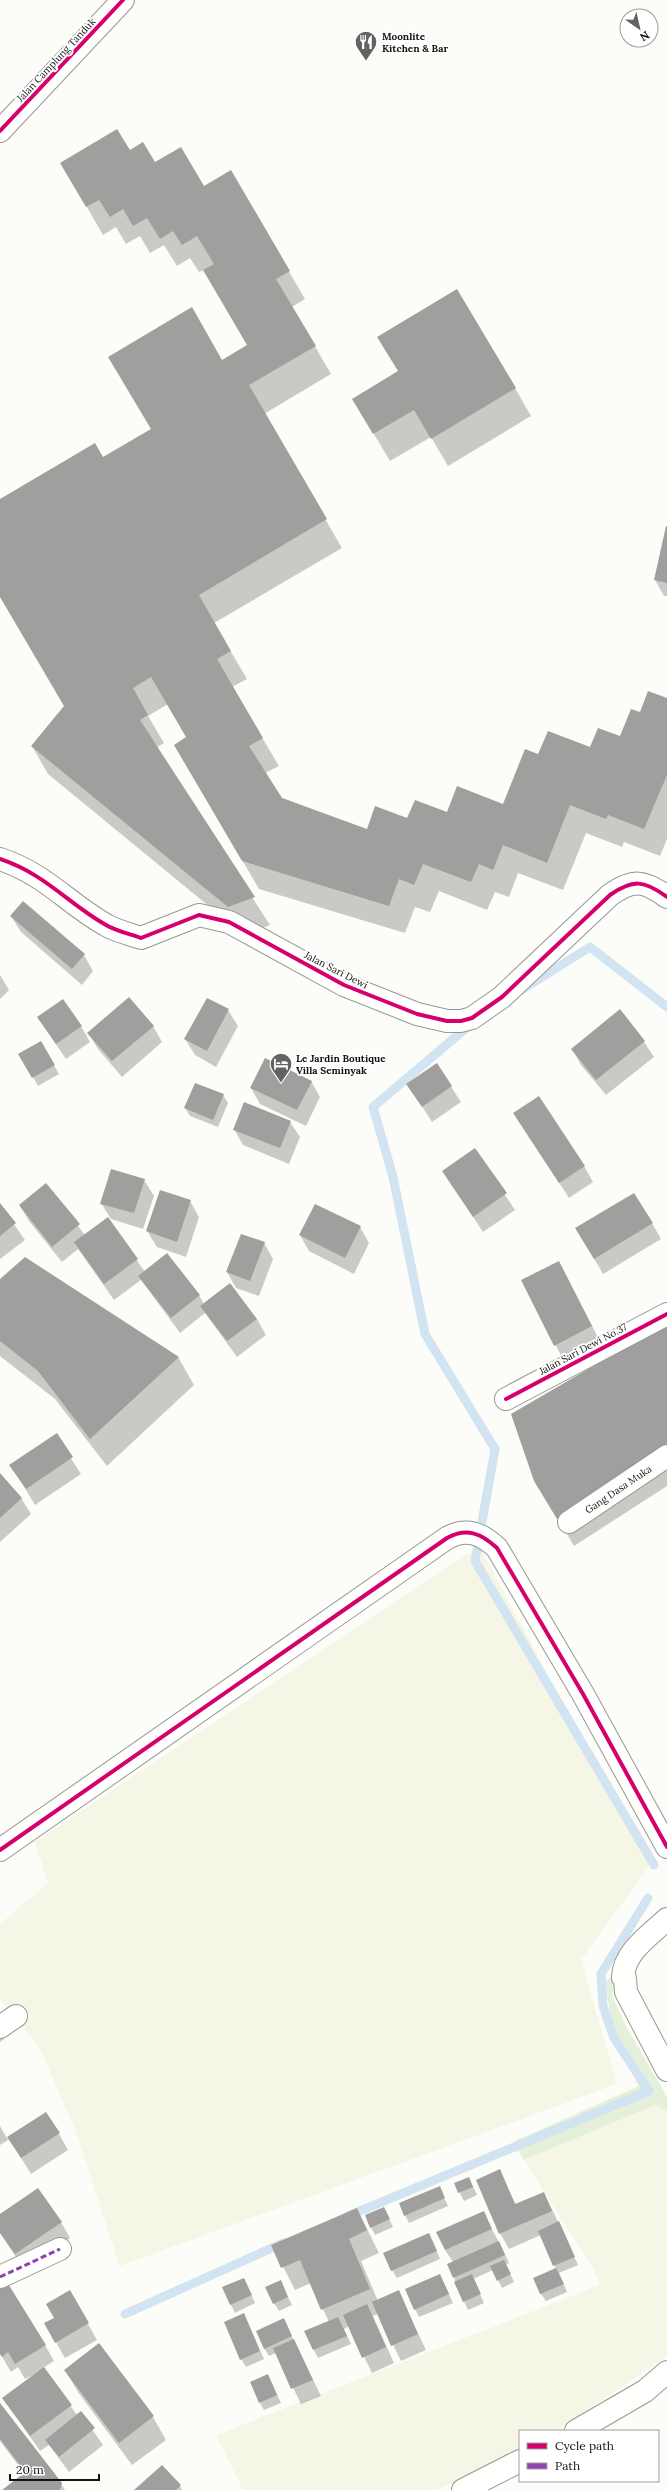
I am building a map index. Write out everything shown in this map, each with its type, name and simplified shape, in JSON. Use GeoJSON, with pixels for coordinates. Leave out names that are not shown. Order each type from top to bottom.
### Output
{"type":"FeatureCollection","features":[{"type":"Feature","properties":{"kind":"street","name":"Jalan Camplung Tanduk"},"geometry":{"type":"LineString","coordinates":[[0,131],[123,0]]}},
{"type":"Feature","properties":{"kind":"street","name":"Jalan Sari Dewi"},"geometry":{"type":"LineString","coordinates":[[0,859],[21,866],[39,876],[107,926],[141,938],[199,915],[229,922],[344,985],[417,1014],[448,1021],[461,1021],[472,1018],[502,997],[610,895],[621,888],[641,883],[652,886],[667,897]]}},
{"type":"Feature","properties":{"kind":"street","name":"Jalan Sari Dewi No.37"},"geometry":{"type":"LineString","coordinates":[[506,1399],[667,1314]]}},
{"type":"Feature","properties":{"kind":"street","name":"Gang Dasa Muka"},"geometry":{"type":"LineString","coordinates":[[569,1522],[667,1456]]}},
{"type":"Feature","properties":{"kind":"street"},"geometry":{"type":"LineString","coordinates":[[0,1850],[447,1538],[464,1533],[475,1533],[485,1537],[497,1548],[584,1694],[667,1847]]}},
{"type":"Feature","properties":{"kind":"street"},"geometry":{"type":"LineString","coordinates":[[667,1919],[631,1954],[623,1969],[622,1977],[625,1978],[626,1992],[667,2070]]}},
{"type":"Feature","properties":{"kind":"street"},"geometry":{"type":"LineString","coordinates":[[0,2277],[60,2249]]}},
{"type":"Feature","properties":{"kind":"street"},"geometry":{"type":"LineString","coordinates":[[578,2430],[645,2391],[667,2372]]}},
{"type":"Feature","properties":{"kind":"street"},"geometry":{"type":"LineString","coordinates":[[463,2490],[519,2462]]}},
{"type":"Feature","properties":{"kind":"green space"},"geometry":{"type":"Polygon","coordinates":[[[480,1548],[650,1865],[581,1960],[617,2084],[120,2266],[75,2130],[40,2048],[0,2000],[0,1924],[48,1883],[35,1842],[464,1556],[480,1548]]]}},
{"type":"Feature","properties":{"kind":"green space"},"geometry":{"type":"Polygon","coordinates":[[[617,1972],[612,1996],[626,2026],[667,2097],[667,2111],[655,2105],[524,2160],[513,2142],[639,2086],[626,2062],[616,2036],[609,2009],[606,1981],[617,1972]]]}},
{"type":"Feature","properties":{"kind":"green space"},"geometry":{"type":"Polygon","coordinates":[[[655,2105],[667,2111],[667,2356],[557,2430],[519,2430],[519,2450],[438,2490],[243,2490],[216,2435],[600,2285],[595,2272],[524,2160],[655,2105]]]}},
{"type":"Feature","properties":{"kind":"building"},"geometry":{"type":"Polygon","coordinates":[[[117,129],[130,150],[143,142],[155,162],[181,147],[204,186],[231,170],[290,271],[276,279],[316,346],[249,385],[327,519],[199,595],[231,651],[217,659],[263,738],[249,746],[282,798],[367,829],[375,806],[407,818],[415,800],[447,812],[457,786],[503,804],[525,749],[538,754],[548,731],[590,747],[598,728],[620,736],[631,709],[640,712],[648,691],[667,698],[667,775],[644,829],[608,815],[606,819],[570,805],[547,863],[503,845],[493,870],[479,864],[471,882],[423,864],[414,885],[399,879],[389,906],[242,861],[174,745],[186,737],[151,677],[133,688],[148,715],[140,720],[255,897],[228,907],[31,746],[64,706],[0,597],[0,499],[95,443],[103,457],[151,429],[108,357],[192,307],[222,360],[247,345],[203,270],[214,264],[197,236],[182,245],[173,231],[160,239],[147,218],[133,226],[123,209],[110,217],[99,200],[86,207],[60,163],[117,129]]]}},
{"type":"Feature","properties":{"kind":"building"},"geometry":{"type":"Polygon","coordinates":[[[457,289],[516,388],[431,439],[414,410],[373,434],[352,399],[398,371],[377,337],[457,289]]]}},
{"type":"Feature","properties":{"kind":"building"},"geometry":{"type":"Polygon","coordinates":[[[667,526],[667,583],[654,580],[667,526]]]}},
{"type":"Feature","properties":{"kind":"building"},"geometry":{"type":"Polygon","coordinates":[[[23,901],[85,954],[72,969],[10,916],[23,901]]]}},
{"type":"Feature","properties":{"kind":"building"},"geometry":{"type":"Polygon","coordinates":[[[129,997],[154,1026],[112,1061],[87,1033],[129,997]]]}},
{"type":"Feature","properties":{"kind":"building"},"geometry":{"type":"Polygon","coordinates":[[[207,998],[229,1009],[207,1051],[184,1039],[207,998]]]}},
{"type":"Feature","properties":{"kind":"building"},"geometry":{"type":"Polygon","coordinates":[[[63,999],[82,1026],[56,1044],[37,1017],[63,999]]]}},
{"type":"Feature","properties":{"kind":"building"},"geometry":{"type":"Polygon","coordinates":[[[620,1009],[645,1041],[596,1080],[571,1049],[620,1009]]]}},
{"type":"Feature","properties":{"kind":"building"},"geometry":{"type":"Polygon","coordinates":[[[41,1041],[55,1065],[32,1078],[18,1054],[41,1041]]]}},
{"type":"Feature","properties":{"kind":"building","name":"Le Jardin Boutique Villa Seminyak"},"geometry":{"type":"Polygon","coordinates":[[[265,1058],[312,1081],[297,1110],[250,1088],[265,1058]]]}},
{"type":"Feature","properties":{"kind":"building"},"geometry":{"type":"Polygon","coordinates":[[[437,1063],[452,1086],[422,1107],[406,1084],[437,1063]]]}},
{"type":"Feature","properties":{"kind":"building"},"geometry":{"type":"Polygon","coordinates":[[[195,1083],[224,1094],[213,1120],[184,1108],[195,1083]]]}},
{"type":"Feature","properties":{"kind":"building"},"geometry":{"type":"Polygon","coordinates":[[[539,1096],[585,1166],[559,1183],[513,1113],[539,1096]]]}},
{"type":"Feature","properties":{"kind":"building"},"geometry":{"type":"Polygon","coordinates":[[[244,1102],[291,1121],[280,1148],[233,1130],[244,1102]]]}},
{"type":"Feature","properties":{"kind":"building"},"geometry":{"type":"Polygon","coordinates":[[[475,1148],[507,1193],[473,1217],[442,1171],[475,1148]]]}},
{"type":"Feature","properties":{"kind":"building"},"geometry":{"type":"Polygon","coordinates":[[[111,1169],[145,1179],[134,1213],[100,1204],[111,1169]]]}},
{"type":"Feature","properties":{"kind":"building"},"geometry":{"type":"Polygon","coordinates":[[[46,1183],[80,1224],[52,1247],[19,1205],[46,1183]]]}},
{"type":"Feature","properties":{"kind":"building"},"geometry":{"type":"Polygon","coordinates":[[[160,1190],[191,1200],[177,1242],[146,1231],[160,1190]]]}},
{"type":"Feature","properties":{"kind":"building"},"geometry":{"type":"Polygon","coordinates":[[[634,1193],[653,1223],[594,1259],[575,1228],[634,1193]]]}},
{"type":"Feature","properties":{"kind":"building"},"geometry":{"type":"Polygon","coordinates":[[[0,1203],[16,1223],[0,1236],[0,1203]]]}},
{"type":"Feature","properties":{"kind":"building"},"geometry":{"type":"Polygon","coordinates":[[[315,1204],[361,1226],[345,1258],[299,1235],[315,1204]]]}},
{"type":"Feature","properties":{"kind":"building"},"geometry":{"type":"Polygon","coordinates":[[[108,1217],[138,1259],[104,1284],[74,1242],[108,1217]]]}},
{"type":"Feature","properties":{"kind":"building"},"geometry":{"type":"Polygon","coordinates":[[[241,1234],[265,1242],[250,1281],[226,1272],[241,1234]]]}},
{"type":"Feature","properties":{"kind":"building"},"geometry":{"type":"Polygon","coordinates":[[[167,1253],[200,1295],[171,1318],[138,1276],[167,1253]]]}},
{"type":"Feature","properties":{"kind":"building"},"geometry":{"type":"Polygon","coordinates":[[[25,1257],[179,1357],[90,1439],[38,1371],[0,1341],[0,1279],[25,1257]]]}},
{"type":"Feature","properties":{"kind":"building"},"geometry":{"type":"Polygon","coordinates":[[[559,1261],[592,1326],[554,1346],[521,1280],[559,1261]]]}},
{"type":"Feature","properties":{"kind":"building"},"geometry":{"type":"Polygon","coordinates":[[[230,1283],[257,1319],[227,1341],[200,1306],[230,1283]]]}},
{"type":"Feature","properties":{"kind":"building"},"geometry":{"type":"Polygon","coordinates":[[[667,1323],[667,1447],[557,1519],[534,1481],[511,1414],[667,1323]]]}},
{"type":"Feature","properties":{"kind":"building"},"geometry":{"type":"Polygon","coordinates":[[[57,1433],[73,1457],[26,1489],[9,1465],[57,1433]]]}},
{"type":"Feature","properties":{"kind":"building"},"geometry":{"type":"Polygon","coordinates":[[[0,1473],[22,1498],[0,1518],[0,1473]]]}},
{"type":"Feature","properties":{"kind":"building"},"geometry":{"type":"Polygon","coordinates":[[[46,2112],[60,2133],[21,2158],[7,2137],[46,2112]]]}},
{"type":"Feature","properties":{"kind":"building"},"geometry":{"type":"Polygon","coordinates":[[[500,2169],[515,2204],[544,2192],[552,2211],[499,2234],[476,2180],[500,2169]]]}},
{"type":"Feature","properties":{"kind":"building"},"geometry":{"type":"Polygon","coordinates":[[[469,2177],[473,2187],[458,2193],[454,2183],[469,2177]]]}},
{"type":"Feature","properties":{"kind":"building"},"geometry":{"type":"Polygon","coordinates":[[[440,2186],[445,2198],[404,2216],[399,2203],[440,2186]]]}},
{"type":"Feature","properties":{"kind":"building"},"geometry":{"type":"Polygon","coordinates":[[[38,2188],[62,2222],[15,2254],[0,2233],[0,2214],[38,2188]]]}},
{"type":"Feature","properties":{"kind":"building"},"geometry":{"type":"Polygon","coordinates":[[[384,2207],[390,2219],[370,2228],[365,2215],[384,2207]]]}},
{"type":"Feature","properties":{"kind":"building"},"geometry":{"type":"Polygon","coordinates":[[[357,2208],[367,2230],[349,2239],[370,2289],[321,2310],[300,2260],[281,2268],[271,2245],[357,2208]]]}},
{"type":"Feature","properties":{"kind":"building"},"geometry":{"type":"Polygon","coordinates":[[[484,2211],[492,2229],[445,2250],[436,2232],[484,2211]]]}},
{"type":"Feature","properties":{"kind":"building"},"geometry":{"type":"Polygon","coordinates":[[[559,2221],[575,2257],[553,2266],[538,2231],[559,2221]]]}},
{"type":"Feature","properties":{"kind":"building"},"geometry":{"type":"Polygon","coordinates":[[[429,2233],[437,2251],[391,2271],[383,2253],[429,2233]]]}},
{"type":"Feature","properties":{"kind":"building"},"geometry":{"type":"Polygon","coordinates":[[[499,2241],[505,2255],[453,2278],[447,2264],[499,2241]]]}},
{"type":"Feature","properties":{"kind":"building"},"geometry":{"type":"Polygon","coordinates":[[[504,2260],[511,2274],[497,2281],[490,2266],[504,2260]]]}},
{"type":"Feature","properties":{"kind":"building"},"geometry":{"type":"Polygon","coordinates":[[[556,2268],[564,2284],[540,2294],[533,2278],[556,2268]]]}},
{"type":"Feature","properties":{"kind":"building"},"geometry":{"type":"Polygon","coordinates":[[[440,2274],[449,2294],[414,2310],[405,2289],[440,2274]]]}},
{"type":"Feature","properties":{"kind":"building"},"geometry":{"type":"Polygon","coordinates":[[[472,2274],[481,2294],[463,2302],[454,2282],[472,2274]]]}},
{"type":"Feature","properties":{"kind":"building"},"geometry":{"type":"Polygon","coordinates":[[[244,2278],[252,2295],[230,2305],[222,2287],[244,2278]]]}},
{"type":"Feature","properties":{"kind":"building"},"geometry":{"type":"Polygon","coordinates":[[[281,2280],[288,2297],[273,2304],[265,2287],[281,2280]]]}},
{"type":"Feature","properties":{"kind":"building"},"geometry":{"type":"Polygon","coordinates":[[[7,2282],[46,2345],[15,2364],[8,2352],[2,2357],[0,2354],[0,2287],[7,2282]]]}},
{"type":"Feature","properties":{"kind":"building"},"geometry":{"type":"Polygon","coordinates":[[[70,2290],[89,2323],[55,2343],[44,2323],[54,2318],[46,2304],[70,2290]]]}},
{"type":"Feature","properties":{"kind":"building"},"geometry":{"type":"Polygon","coordinates":[[[399,2290],[418,2334],[391,2346],[372,2302],[399,2290]]]}},
{"type":"Feature","properties":{"kind":"building"},"geometry":{"type":"Polygon","coordinates":[[[367,2304],[386,2347],[362,2358],[343,2315],[367,2304]]]}},
{"type":"Feature","properties":{"kind":"building"},"geometry":{"type":"Polygon","coordinates":[[[244,2313],[260,2351],[240,2360],[224,2322],[244,2313]]]}},
{"type":"Feature","properties":{"kind":"building"},"geometry":{"type":"Polygon","coordinates":[[[338,2317],[347,2336],[313,2350],[304,2331],[338,2317]]]}},
{"type":"Feature","properties":{"kind":"building"},"geometry":{"type":"Polygon","coordinates":[[[284,2318],[292,2336],[264,2349],[256,2331],[284,2318]]]}},
{"type":"Feature","properties":{"kind":"building"},"geometry":{"type":"Polygon","coordinates":[[[294,2339],[313,2380],[291,2389],[273,2348],[294,2339]]]}},
{"type":"Feature","properties":{"kind":"building"},"geometry":{"type":"Polygon","coordinates":[[[99,2343],[154,2416],[119,2443],[64,2370],[99,2343]]]}},
{"type":"Feature","properties":{"kind":"building"},"geometry":{"type":"Polygon","coordinates":[[[44,2367],[72,2405],[30,2436],[2,2398],[44,2367]]]}},
{"type":"Feature","properties":{"kind":"building"},"geometry":{"type":"Polygon","coordinates":[[[268,2374],[277,2395],[259,2403],[250,2382],[268,2374]]]}},
{"type":"Feature","properties":{"kind":"building"},"geometry":{"type":"Polygon","coordinates":[[[0,2403],[62,2483],[60,2490],[2,2490],[25,2472],[0,2439],[0,2403]]]}},
{"type":"Feature","properties":{"kind":"building"},"geometry":{"type":"Polygon","coordinates":[[[81,2411],[95,2428],[59,2457],[45,2440],[81,2411]]]}},
{"type":"Feature","properties":{"kind":"building"},"geometry":{"type":"Polygon","coordinates":[[[162,2465],[181,2485],[176,2490],[134,2490],[162,2465]]]}},
{"type":"Feature","properties":{"kind":"waterway"},"geometry":{"type":"LineString","coordinates":[[523,989],[590,947],[667,1007]]}},
{"type":"Feature","properties":{"kind":"waterway"},"geometry":{"type":"LineString","coordinates":[[471,1024],[373,1107],[393,1177],[425,1334],[495,1449],[475,1561],[654,1865]]}},
{"type":"Feature","properties":{"kind":"waterway"},"geometry":{"type":"LineString","coordinates":[[348,2216],[649,2091],[614,2038],[603,2006],[601,1974],[648,1898]]}},
{"type":"Feature","properties":{"kind":"waterway"},"geometry":{"type":"LineString","coordinates":[[125,2314],[283,2243]]}},
{"type":"Feature","properties":{"kind":"marked path"},"geometry":{"type":"LineString","coordinates":[[0,2277],[60,2249]]}},
{"type":"Feature","properties":{"kind":"cycle path"},"geometry":{"type":"LineString","coordinates":[[0,131],[123,0]]}},
{"type":"Feature","properties":{"kind":"cycle path"},"geometry":{"type":"LineString","coordinates":[[0,859],[31,873],[92,917],[119,931],[141,938],[199,915],[229,922],[344,985],[417,1014],[447,1021],[461,1021],[472,1018],[502,997],[610,895],[625,886],[632,884],[645,885],[652,887],[667,897]]}},
{"type":"Feature","properties":{"kind":"cycle path"},"geometry":{"type":"LineString","coordinates":[[506,1399],[667,1314]]}},
{"type":"Feature","properties":{"kind":"cycle path"},"geometry":{"type":"LineString","coordinates":[[0,1850],[447,1538],[461,1533],[480,1536],[497,1548],[583,1694],[667,1847]]}},
{"type":"Feature","properties":{"kind":"place","name":"Moonlite Kitchen & Bar"},"geometry":{"type":"Point","coordinates":[366,62]}},
{"type":"Feature","properties":{"kind":"place","name":"Le Jardin Boutique Villa Seminyak"},"geometry":{"type":"Point","coordinates":[281,1084]}}]}
